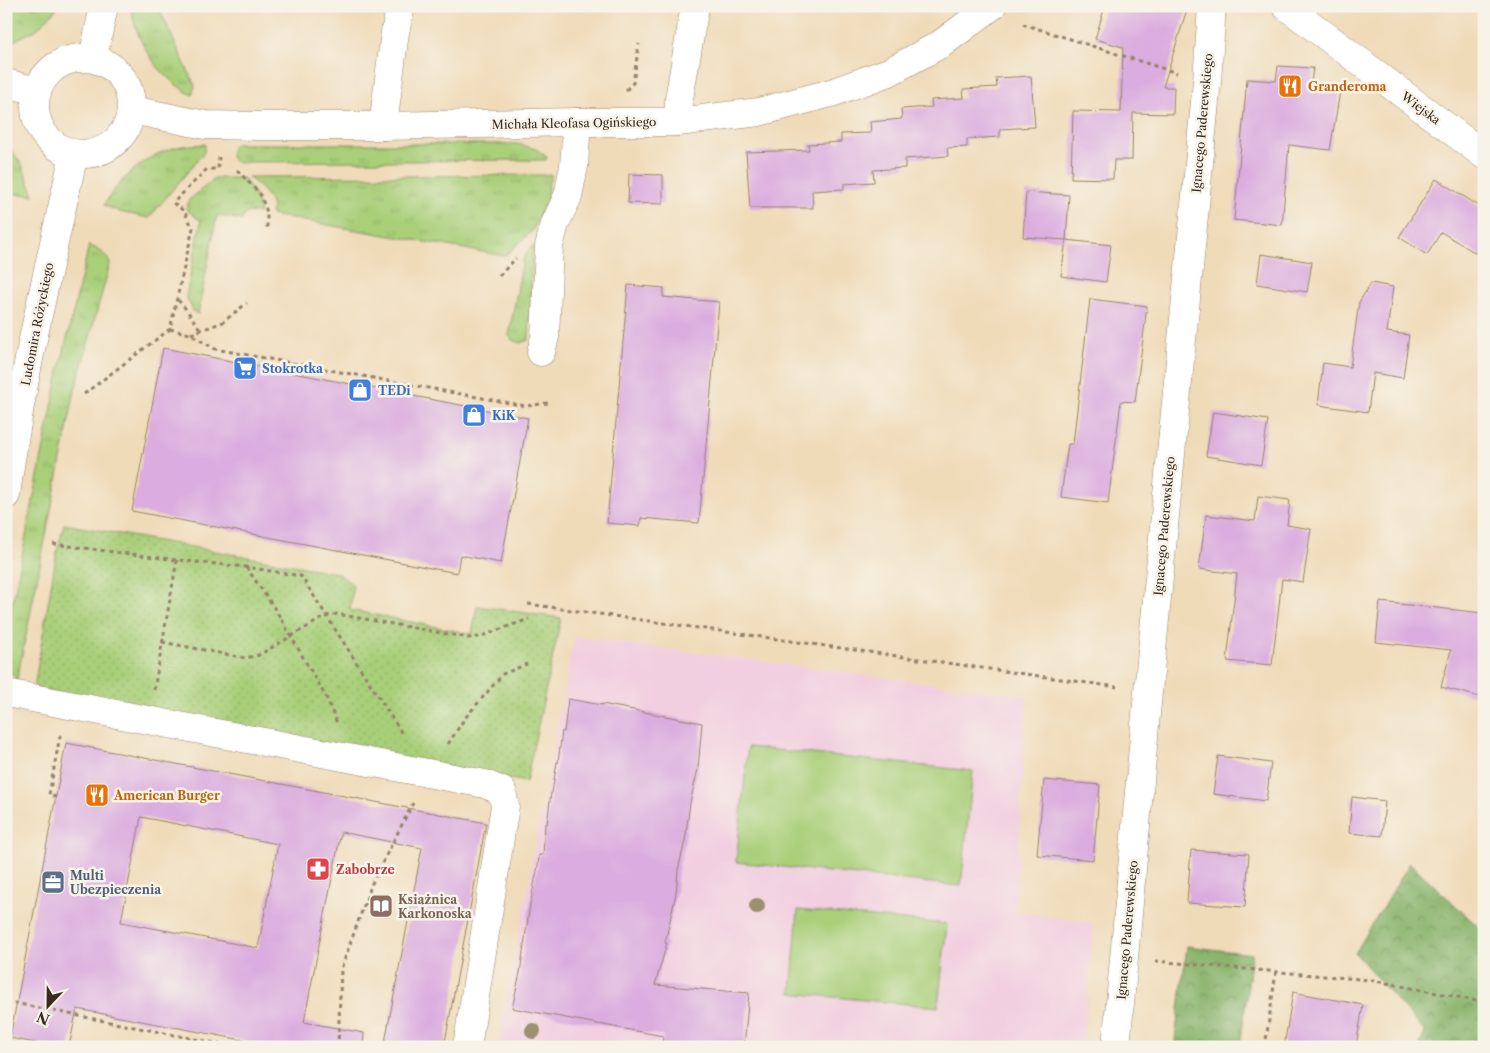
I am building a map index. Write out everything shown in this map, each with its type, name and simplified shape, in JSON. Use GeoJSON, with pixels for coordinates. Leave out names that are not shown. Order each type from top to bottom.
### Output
{"type":"FeatureCollection","features":[{"type":"Feature","properties":{"kind":"street"},"geometry":{"type":"LineString","coordinates":[[93,58],[104,6]]}},
{"type":"Feature","properties":{"kind":"street"},"geometry":{"type":"LineString","coordinates":[[384,126],[395,32],[401,6]]}},
{"type":"Feature","properties":{"kind":"street"},"geometry":{"type":"LineString","coordinates":[[678,122],[679,99],[695,6]]}},
{"type":"Feature","properties":{"kind":"street","name":"Michała Kleofasa Ogińskiego"},"geometry":{"type":"LineString","coordinates":[[132,110],[205,125],[384,126],[678,122],[758,112],[831,93],[889,72],[941,44],[992,6]]}},
{"type":"Feature","properties":{"kind":"street","name":"Ignacego Paderewskiego"},"geometry":{"type":"LineString","coordinates":[[1116,1047],[1212,6]]}},
{"type":"Feature","properties":{"kind":"street","name":"Wiejska"},"geometry":{"type":"LineString","coordinates":[[1286,6],[1484,155]]}},
{"type":"Feature","properties":{"kind":"street"},"geometry":{"type":"LineString","coordinates":[[93,58],[114,68],[122,77],[128,87],[132,110],[126,130],[113,145],[94,153],[74,154],[59,148],[46,137],[37,123],[34,107],[37,90],[49,71],[58,64],[69,60],[93,58]]}},
{"type":"Feature","properties":{"kind":"street"},"geometry":{"type":"LineString","coordinates":[[6,83],[37,90]]}},
{"type":"Feature","properties":{"kind":"street"},"geometry":{"type":"LineString","coordinates":[[541,352],[545,337],[549,246],[555,224],[568,196],[574,166],[577,122]]}},
{"type":"Feature","properties":{"kind":"street","name":"Ludomira Różyckiego"},"geometry":{"type":"LineString","coordinates":[[6,495],[30,357],[74,154]]}},
{"type":"Feature","properties":{"kind":"street"},"geometry":{"type":"LineString","coordinates":[[6,693],[486,784],[502,792],[505,806],[467,1047]]}},
{"type":"Feature","properties":{"kind":"path"},"geometry":{"type":"LineString","coordinates":[[1023,24],[1206,81]]}},
{"type":"Feature","properties":{"kind":"path"},"geometry":{"type":"LineString","coordinates":[[621,94],[633,83],[639,44]]}},
{"type":"Feature","properties":{"kind":"path"},"geometry":{"type":"LineString","coordinates":[[84,394],[170,329],[193,228],[184,212],[173,203],[206,169],[218,169],[219,152]]}},
{"type":"Feature","properties":{"kind":"path"},"geometry":{"type":"LineString","coordinates":[[237,170],[260,194],[267,212],[267,231]]}},
{"type":"Feature","properties":{"kind":"path"},"geometry":{"type":"LineString","coordinates":[[178,299],[189,311],[201,330]]}},
{"type":"Feature","properties":{"kind":"path"},"geometry":{"type":"LineString","coordinates":[[190,334],[223,322],[247,303]]}},
{"type":"Feature","properties":{"kind":"path"},"geometry":{"type":"LineString","coordinates":[[170,329],[190,334],[215,349],[526,406],[548,403]]}},
{"type":"Feature","properties":{"kind":"path"},"geometry":{"type":"LineString","coordinates":[[53,544],[246,567],[301,576],[428,773]]}},
{"type":"Feature","properties":{"kind":"path"},"geometry":{"type":"LineString","coordinates":[[148,720],[178,560]]}},
{"type":"Feature","properties":{"kind":"path"},"geometry":{"type":"LineString","coordinates":[[246,567],[277,612],[326,697],[352,759]]}},
{"type":"Feature","properties":{"kind":"path"},"geometry":{"type":"LineString","coordinates":[[528,604],[1148,692]]}},
{"type":"Feature","properties":{"kind":"path"},"geometry":{"type":"LineString","coordinates":[[162,642],[246,658],[259,655],[326,616],[337,614],[469,638],[479,637],[529,619]]}},
{"type":"Feature","properties":{"kind":"path"},"geometry":{"type":"LineString","coordinates":[[338,1047],[341,968],[372,883],[428,773],[465,718],[503,674],[527,664]]}},
{"type":"Feature","properties":{"kind":"path"},"geometry":{"type":"LineString","coordinates":[[56,797],[49,795],[59,745]]}},
{"type":"Feature","properties":{"kind":"path"},"geometry":{"type":"LineString","coordinates":[[1125,958],[1370,980],[1484,1002]]}},
{"type":"Feature","properties":{"kind":"path"},"geometry":{"type":"LineString","coordinates":[[1265,1047],[1276,972]]}},
{"type":"Feature","properties":{"kind":"path"},"geometry":{"type":"LineString","coordinates":[[6,1005],[14,1003],[235,1047]]}},
{"type":"Feature","properties":{"kind":"shaded area"},"geometry":{"type":"Polygon","coordinates":[[[574,637],[1027,696],[1015,911],[1094,923],[1083,1047],[498,1047],[574,637]]]}},
{"type":"Feature","properties":{"kind":"green space"},"geometry":{"type":"Polygon","coordinates":[[[11,6],[59,6],[37,29],[6,45],[6,10],[11,6]]]}},
{"type":"Feature","properties":{"kind":"green space"},"geometry":{"type":"Polygon","coordinates":[[[131,6],[158,6],[195,86],[192,95],[169,79],[151,58],[138,33],[131,6]]]}},
{"type":"Feature","properties":{"kind":"green space"},"geometry":{"type":"Polygon","coordinates":[[[6,143],[22,165],[34,195],[6,192],[6,143]]]}},
{"type":"Feature","properties":{"kind":"green space"},"geometry":{"type":"Polygon","coordinates":[[[205,144],[204,152],[149,218],[120,212],[104,205],[127,176],[147,160],[170,149],[205,144]]]}},
{"type":"Feature","properties":{"kind":"green space"},"geometry":{"type":"Polygon","coordinates":[[[235,144],[518,144],[536,149],[547,157],[546,160],[236,162],[231,154],[235,144]]]}},
{"type":"Feature","properties":{"kind":"green space"},"geometry":{"type":"Polygon","coordinates":[[[552,175],[548,185],[547,202],[540,212],[533,230],[505,256],[271,215],[272,209],[269,198],[248,177],[552,175]]]}},
{"type":"Feature","properties":{"kind":"green space"},"geometry":{"type":"Polygon","coordinates":[[[215,178],[243,178],[254,194],[260,213],[248,212],[242,220],[217,215],[198,314],[194,312],[186,297],[201,221],[186,209],[189,200],[215,178]]]}},
{"type":"Feature","properties":{"kind":"green space"},"geometry":{"type":"Polygon","coordinates":[[[89,245],[104,254],[110,264],[75,390],[17,680],[6,666],[6,635],[59,372],[89,245]]]}},
{"type":"Feature","properties":{"kind":"green space"},"geometry":{"type":"Polygon","coordinates":[[[533,245],[529,337],[528,340],[520,343],[512,340],[509,335],[523,259],[533,245]]]}},
{"type":"Feature","properties":{"kind":"green space"},"geometry":{"type":"Polygon","coordinates":[[[64,524],[337,573],[353,585],[350,610],[472,634],[477,606],[561,618],[526,782],[34,688],[56,556],[64,524]]]}},
{"type":"Feature","properties":{"kind":"green space"},"geometry":{"type":"Polygon","coordinates":[[[748,747],[973,771],[961,886],[736,862],[748,747]]]}},
{"type":"Feature","properties":{"kind":"green space"},"geometry":{"type":"Polygon","coordinates":[[[1410,863],[1484,932],[1484,1047],[1419,1047],[1425,1032],[1355,953],[1410,863]]]}},
{"type":"Feature","properties":{"kind":"green space"},"geometry":{"type":"Polygon","coordinates":[[[798,910],[947,924],[938,1007],[791,993],[798,910]]]}},
{"type":"Feature","properties":{"kind":"green space"},"geometry":{"type":"Polygon","coordinates":[[[1187,946],[1252,954],[1240,1047],[1174,1047],[1187,946]]]}},
{"type":"Feature","properties":{"kind":"building"},"geometry":{"type":"Polygon","coordinates":[[[1105,6],[1188,6],[1163,87],[1174,87],[1173,114],[1133,113],[1132,160],[1114,160],[1113,179],[1071,178],[1073,111],[1121,112],[1123,47],[1095,39],[1105,6]]]}},
{"type":"Feature","properties":{"kind":"building"},"geometry":{"type":"Polygon","coordinates":[[[1278,66],[1313,68],[1311,83],[1341,86],[1330,150],[1289,145],[1282,225],[1234,220],[1247,79],[1276,81],[1278,66]]]}},
{"type":"Feature","properties":{"kind":"building"},"geometry":{"type":"Polygon","coordinates":[[[1031,76],[1035,127],[1000,129],[1000,137],[967,139],[967,147],[947,148],[948,156],[905,159],[905,168],[873,170],[874,182],[844,184],[844,189],[812,191],[813,208],[750,208],[746,152],[809,150],[808,144],[841,142],[841,134],[871,133],[870,122],[902,119],[901,109],[932,107],[931,100],[964,98],[963,89],[997,87],[996,78],[1031,76]]]}},
{"type":"Feature","properties":{"kind":"building"},"geometry":{"type":"Polygon","coordinates":[[[629,174],[663,175],[663,204],[628,203],[629,174]]]}},
{"type":"Feature","properties":{"kind":"building"},"geometry":{"type":"Polygon","coordinates":[[[1436,179],[1484,209],[1484,258],[1441,232],[1427,255],[1399,237],[1436,179]]]}},
{"type":"Feature","properties":{"kind":"building"},"geometry":{"type":"Polygon","coordinates":[[[1026,192],[1069,195],[1066,240],[1023,237],[1026,192]]]}},
{"type":"Feature","properties":{"kind":"building"},"geometry":{"type":"Polygon","coordinates":[[[1066,240],[1111,245],[1106,282],[1061,276],[1066,240]]]}},
{"type":"Feature","properties":{"kind":"building"},"geometry":{"type":"Polygon","coordinates":[[[1261,254],[1312,262],[1307,292],[1257,284],[1261,254]]]}},
{"type":"Feature","properties":{"kind":"building"},"geometry":{"type":"Polygon","coordinates":[[[1371,283],[1393,287],[1387,332],[1409,335],[1403,378],[1373,373],[1368,412],[1318,405],[1323,363],[1350,367],[1359,302],[1371,283]]]}},
{"type":"Feature","properties":{"kind":"building"},"geometry":{"type":"Polygon","coordinates":[[[628,285],[664,288],[663,297],[719,302],[699,523],[641,518],[640,526],[607,523],[628,285]]]}},
{"type":"Feature","properties":{"kind":"building"},"geometry":{"type":"Polygon","coordinates":[[[1090,299],[1147,306],[1135,402],[1121,401],[1108,503],[1061,497],[1068,444],[1073,444],[1090,299]]]}},
{"type":"Feature","properties":{"kind":"building"},"geometry":{"type":"Polygon","coordinates":[[[163,348],[528,418],[501,563],[460,555],[457,573],[132,511],[163,348]]]}},
{"type":"Feature","properties":{"kind":"building"},"geometry":{"type":"Polygon","coordinates":[[[1213,412],[1268,420],[1261,465],[1206,456],[1213,412]]]}},
{"type":"Feature","properties":{"kind":"building"},"geometry":{"type":"Polygon","coordinates":[[[1258,496],[1290,500],[1287,525],[1311,529],[1303,582],[1282,579],[1272,665],[1227,661],[1237,574],[1199,569],[1206,515],[1255,521],[1258,496]]]}},
{"type":"Feature","properties":{"kind":"building"},"geometry":{"type":"Polygon","coordinates":[[[1380,602],[1484,613],[1484,698],[1441,687],[1451,650],[1376,642],[1380,602]]]}},
{"type":"Feature","properties":{"kind":"building"},"geometry":{"type":"Polygon","coordinates":[[[568,699],[702,723],[698,769],[678,870],[676,893],[665,943],[667,943],[655,985],[749,993],[744,1047],[662,1047],[663,1036],[512,1008],[520,973],[539,855],[543,855],[545,824],[547,824],[562,731],[564,732],[568,699]]]}},
{"type":"Feature","properties":{"kind":"building"},"geometry":{"type":"Polygon","coordinates":[[[66,743],[486,823],[444,1047],[384,1047],[422,848],[341,832],[304,1022],[364,1033],[363,1047],[280,1047],[77,1009],[69,1047],[55,1047],[10,1038],[66,743]],[[141,817],[121,922],[258,948],[278,844],[141,817]]]}},
{"type":"Feature","properties":{"kind":"building"},"geometry":{"type":"Polygon","coordinates":[[[1218,756],[1271,763],[1266,801],[1213,794],[1218,756]]]}},
{"type":"Feature","properties":{"kind":"building"},"geometry":{"type":"Polygon","coordinates":[[[1044,780],[1100,785],[1093,860],[1037,855],[1044,780]]]}},
{"type":"Feature","properties":{"kind":"building"},"geometry":{"type":"Polygon","coordinates":[[[1352,797],[1385,801],[1382,836],[1349,833],[1352,797]]]}},
{"type":"Feature","properties":{"kind":"building"},"geometry":{"type":"Polygon","coordinates":[[[1191,850],[1249,854],[1245,907],[1187,903],[1191,850]]]}},
{"type":"Feature","properties":{"kind":"building"},"geometry":{"type":"Polygon","coordinates":[[[1293,992],[1363,1005],[1356,1047],[1284,1047],[1293,992]]]}},
{"type":"Feature","properties":{"kind":"place","name":"Granderoma"},"geometry":{"type":"Point","coordinates":[1290,86]}},
{"type":"Feature","properties":{"kind":"place","name":"Stokrotka"},"geometry":{"type":"Point","coordinates":[245,368]}},
{"type":"Feature","properties":{"kind":"place","name":"TEDi"},"geometry":{"type":"Point","coordinates":[360,390]}},
{"type":"Feature","properties":{"kind":"place","name":"KiK"},"geometry":{"type":"Point","coordinates":[474,415]}},
{"type":"Feature","properties":{"kind":"place","name":"American Burger"},"geometry":{"type":"Point","coordinates":[97,795]}},
{"type":"Feature","properties":{"kind":"place","name":"Zabobrze"},"geometry":{"type":"Point","coordinates":[318,869]}},
{"type":"Feature","properties":{"kind":"place","name":"Multi Ubezpieczenia"},"geometry":{"type":"Point","coordinates":[53,882]}},
{"type":"Feature","properties":{"kind":"place","name":"Książnica Karkonoska"},"geometry":{"type":"Point","coordinates":[381,906]}}]}
